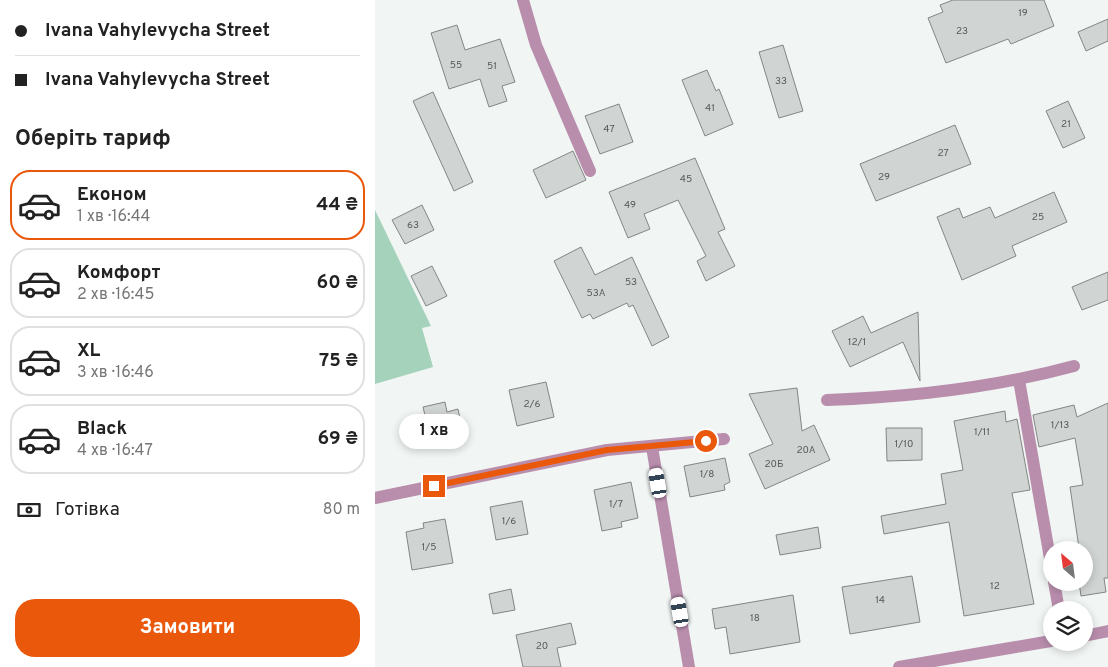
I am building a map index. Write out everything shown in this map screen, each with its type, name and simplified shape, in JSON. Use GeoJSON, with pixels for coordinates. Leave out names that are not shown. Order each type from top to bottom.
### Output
{"type":"FeatureCollection","features":[{"type":"Feature","properties":{"kind":"street"},"geometry":{"type":"LineString","coordinates":[[523,0],[536,45],[590,171]]}},
{"type":"Feature","properties":{"kind":"street"},"geometry":{"type":"LineString","coordinates":[[827,400],[886,398],[937,393],[1019,380],[1074,366]]}},
{"type":"Feature","properties":{"kind":"street"},"geometry":{"type":"LineString","coordinates":[[1019,380],[1047,541]]}},
{"type":"Feature","properties":{"kind":"street"},"geometry":{"type":"LineString","coordinates":[[375,498],[607,450],[724,439]]}},
{"type":"Feature","properties":{"kind":"street"},"geometry":{"type":"LineString","coordinates":[[652,447],[689,667]]}},
{"type":"Feature","properties":{"kind":"street"},"geometry":{"type":"LineString","coordinates":[[1093,634],[1108,632]]}},
{"type":"Feature","properties":{"kind":"street"},"geometry":{"type":"LineString","coordinates":[[899,667],[1043,642]]}},
{"type":"Feature","properties":{"kind":"green space"},"geometry":{"type":"Polygon","coordinates":[[[375,210],[431,326],[422,328],[433,367],[375,384],[375,210]]]}},
{"type":"Feature","properties":{"kind":"building"},"geometry":{"type":"Polygon","coordinates":[[[953,0],[1044,0],[1054,26],[1011,44],[1008,39],[946,63],[928,18],[943,12],[940,5],[953,0]]]}},
{"type":"Feature","properties":{"kind":"building"},"geometry":{"type":"Polygon","coordinates":[[[1108,19],[1108,41],[1086,51],[1078,32],[1108,19]]]}},
{"type":"Feature","properties":{"kind":"building"},"geometry":{"type":"Polygon","coordinates":[[[457,25],[465,50],[500,39],[515,82],[502,86],[507,101],[489,107],[480,79],[449,89],[431,33],[457,25]]]}},
{"type":"Feature","properties":{"kind":"building"},"geometry":{"type":"Polygon","coordinates":[[[783,45],[803,111],[779,118],[759,52],[783,45]]]}},
{"type":"Feature","properties":{"kind":"building"},"geometry":{"type":"Polygon","coordinates":[[[707,70],[716,91],[719,89],[733,124],[705,136],[682,80],[707,70]]]}},
{"type":"Feature","properties":{"kind":"building"},"geometry":{"type":"Polygon","coordinates":[[[433,92],[473,182],[454,191],[413,101],[433,92]]]}},
{"type":"Feature","properties":{"kind":"building"},"geometry":{"type":"Polygon","coordinates":[[[1068,101],[1085,138],[1063,148],[1046,111],[1068,101]]]}},
{"type":"Feature","properties":{"kind":"building"},"geometry":{"type":"Polygon","coordinates":[[[619,104],[633,142],[600,154],[585,116],[619,104]]]}},
{"type":"Feature","properties":{"kind":"building"},"geometry":{"type":"Polygon","coordinates":[[[955,125],[971,164],[876,201],[860,164],[955,125]]]}},
{"type":"Feature","properties":{"kind":"building"},"geometry":{"type":"Polygon","coordinates":[[[573,151],[586,180],[546,198],[533,170],[573,151]]]}},
{"type":"Feature","properties":{"kind":"building"},"geometry":{"type":"Polygon","coordinates":[[[695,158],[725,229],[718,232],[735,266],[706,281],[697,261],[706,256],[678,200],[644,214],[650,229],[628,238],[609,192],[695,158]]]}},
{"type":"Feature","properties":{"kind":"building"},"geometry":{"type":"Polygon","coordinates":[[[1054,192],[1067,222],[1012,246],[1016,256],[962,280],[937,217],[959,208],[963,218],[990,207],[995,218],[1054,192]]]}},
{"type":"Feature","properties":{"kind":"building"},"geometry":{"type":"Polygon","coordinates":[[[422,205],[434,230],[405,244],[392,220],[422,205]]]}},
{"type":"Feature","properties":{"kind":"building"},"geometry":{"type":"Polygon","coordinates":[[[581,247],[595,275],[632,257],[669,337],[652,346],[633,305],[629,307],[627,303],[593,319],[590,314],[582,318],[554,261],[581,247]]]}},
{"type":"Feature","properties":{"kind":"building"},"geometry":{"type":"Polygon","coordinates":[[[432,266],[447,296],[426,306],[411,276],[432,266]]]}},
{"type":"Feature","properties":{"kind":"building"},"geometry":{"type":"Polygon","coordinates":[[[1108,272],[1108,300],[1082,310],[1072,287],[1108,272]]]}},
{"type":"Feature","properties":{"kind":"building"},"geometry":{"type":"Polygon","coordinates":[[[918,312],[920,381],[903,342],[850,367],[832,331],[863,316],[871,333],[918,312]]]}},
{"type":"Feature","properties":{"kind":"building"},"geometry":{"type":"Polygon","coordinates":[[[546,382],[554,417],[517,426],[509,390],[546,382]]]}},
{"type":"Feature","properties":{"kind":"building"},"geometry":{"type":"Polygon","coordinates":[[[797,388],[802,431],[814,425],[830,460],[765,489],[749,454],[773,444],[749,394],[797,388]]]}},
{"type":"Feature","properties":{"kind":"building"},"geometry":{"type":"Polygon","coordinates":[[[445,402],[447,412],[458,409],[464,438],[432,445],[423,407],[445,402]]]}},
{"type":"Feature","properties":{"kind":"building"},"geometry":{"type":"Polygon","coordinates":[[[1108,403],[1108,578],[1104,578],[1106,592],[1081,596],[1080,591],[1093,591],[1093,541],[1078,541],[1070,487],[1083,485],[1075,438],[1039,447],[1033,415],[1074,405],[1077,417],[1108,403]]]}},
{"type":"Feature","properties":{"kind":"building"},"geometry":{"type":"Polygon","coordinates":[[[1005,411],[1006,422],[1017,419],[1030,490],[1012,493],[1034,604],[964,616],[949,522],[884,534],[881,516],[946,504],[941,474],[963,470],[954,421],[1005,411]]]}},
{"type":"Feature","properties":{"kind":"building"},"geometry":{"type":"Polygon","coordinates":[[[886,428],[922,428],[922,460],[887,461],[886,428]]]}},
{"type":"Feature","properties":{"kind":"building"},"geometry":{"type":"Polygon","coordinates":[[[725,458],[730,482],[724,485],[725,490],[690,497],[684,466],[725,458]]]}},
{"type":"Feature","properties":{"kind":"building"},"geometry":{"type":"Polygon","coordinates":[[[631,482],[638,518],[621,522],[622,527],[602,531],[594,490],[631,482]]]}},
{"type":"Feature","properties":{"kind":"building"},"geometry":{"type":"Polygon","coordinates":[[[522,501],[528,534],[496,540],[490,507],[522,501]]]}},
{"type":"Feature","properties":{"kind":"building"},"geometry":{"type":"Polygon","coordinates":[[[445,519],[453,563],[412,570],[406,532],[424,528],[423,523],[445,519]]]}},
{"type":"Feature","properties":{"kind":"building"},"geometry":{"type":"Polygon","coordinates":[[[818,527],[821,548],[780,555],[776,535],[818,527]]]}},
{"type":"Feature","properties":{"kind":"building"},"geometry":{"type":"Polygon","coordinates":[[[912,576],[920,622],[850,634],[842,587],[912,576]]]}},
{"type":"Feature","properties":{"kind":"building"},"geometry":{"type":"Polygon","coordinates":[[[511,589],[515,610],[493,614],[489,594],[511,589]]]}},
{"type":"Feature","properties":{"kind":"building"},"geometry":{"type":"Polygon","coordinates":[[[793,595],[800,642],[730,654],[726,627],[715,629],[712,609],[793,595]]]}},
{"type":"Feature","properties":{"kind":"building"},"geometry":{"type":"Polygon","coordinates":[[[571,623],[576,644],[557,648],[561,667],[523,667],[516,635],[571,623]]]}},
{"type":"Feature","properties":{"kind":"route"},"geometry":{"type":"LineString","coordinates":[[434,486],[607,450],[706,441]]}}]}
